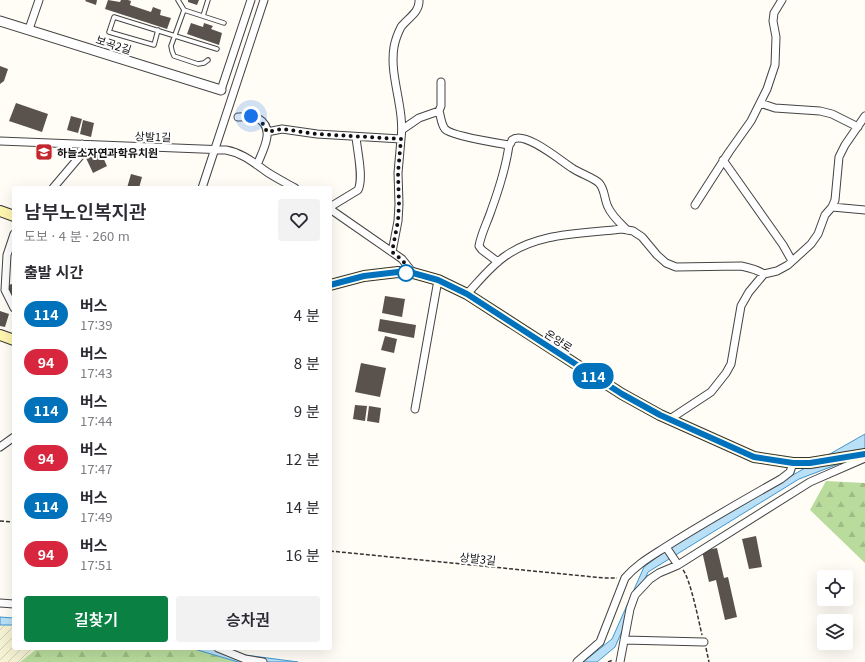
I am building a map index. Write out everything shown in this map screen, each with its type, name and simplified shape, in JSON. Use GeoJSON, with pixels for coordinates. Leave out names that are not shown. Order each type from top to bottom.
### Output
{"type":"FeatureCollection","features":[{"type":"Feature","properties":{"kind":"main road"},"geometry":{"type":"LineString","coordinates":[[0,212],[12,215]]}},
{"type":"Feature","properties":{"kind":"main road","name":"온양로"},"geometry":{"type":"LineString","coordinates":[[332,285],[381,274],[398,272],[413,273],[438,280],[467,294],[622,394],[670,419],[754,457],[793,463],[810,463],[865,454]]}},
{"type":"Feature","properties":{"kind":"main road"},"geometry":{"type":"LineString","coordinates":[[0,335],[12,339]]}},
{"type":"Feature","properties":{"kind":"street"},"geometry":{"type":"LineString","coordinates":[[29,30],[39,0]]}},
{"type":"Feature","properties":{"kind":"street"},"geometry":{"type":"LineString","coordinates":[[221,90],[251,0]]}},
{"type":"Feature","properties":{"kind":"street"},"geometry":{"type":"LineString","coordinates":[[203,186],[264,0]]}},
{"type":"Feature","properties":{"kind":"street"},"geometry":{"type":"LineString","coordinates":[[392,252],[398,221],[398,173],[403,129],[395,74],[394,49],[396,39],[401,28],[416,11],[419,0]]}},
{"type":"Feature","properties":{"kind":"street"},"geometry":{"type":"LineString","coordinates":[[695,205],[723,160],[751,121],[767,89],[775,65],[776,37],[773,21],[774,13],[782,0]]}},
{"type":"Feature","properties":{"kind":"street","name":"보곡2길"},"geometry":{"type":"LineString","coordinates":[[1,23],[29,30],[221,90]]}},
{"type":"Feature","properties":{"kind":"street"},"geometry":{"type":"LineString","coordinates":[[441,82],[441,106],[439,111],[444,128],[460,135],[509,146]]}},
{"type":"Feature","properties":{"kind":"street"},"geometry":{"type":"LineString","coordinates":[[760,103],[780,108],[820,111],[832,114],[858,127]]}},
{"type":"Feature","properties":{"kind":"street"},"geometry":{"type":"LineString","coordinates":[[403,129],[419,118],[439,111]]}},
{"type":"Feature","properties":{"kind":"street"},"geometry":{"type":"LineString","coordinates":[[238,116],[251,116],[259,118],[264,123],[267,132],[267,141],[257,165]]}},
{"type":"Feature","properties":{"kind":"street"},"geometry":{"type":"LineString","coordinates":[[670,419],[711,392],[726,374],[731,364],[741,306],[749,292],[764,274],[777,270],[792,261],[811,244],[818,234],[825,215],[832,207],[835,200],[839,157],[845,145],[865,116]]}},
{"type":"Feature","properties":{"kind":"street"},"geometry":{"type":"LineString","coordinates":[[267,132],[282,129],[317,134],[401,139]]}},
{"type":"Feature","properties":{"kind":"street"},"geometry":{"type":"LineString","coordinates":[[332,207],[358,190],[360,186],[356,137]]}},
{"type":"Feature","properties":{"kind":"street"},"geometry":{"type":"LineString","coordinates":[[498,262],[479,246],[502,182],[507,164],[509,146],[512,140],[516,139],[533,143],[553,154],[574,170],[599,183],[603,188],[607,205],[611,213],[627,230]]}},
{"type":"Feature","properties":{"kind":"street","name":"상발1길"},"geometry":{"type":"LineString","coordinates":[[0,141],[215,148],[237,152],[292,186]]}},
{"type":"Feature","properties":{"kind":"street"},"geometry":{"type":"LineString","coordinates":[[55,186],[81,155],[82,144]]}},
{"type":"Feature","properties":{"kind":"street"},"geometry":{"type":"LineString","coordinates":[[723,160],[784,245],[792,261]]}},
{"type":"Feature","properties":{"kind":"street"},"geometry":{"type":"LineString","coordinates":[[832,207],[865,210]]}},
{"type":"Feature","properties":{"kind":"street"},"geometry":{"type":"LineString","coordinates":[[332,209],[392,252],[402,260],[413,273]]}},
{"type":"Feature","properties":{"kind":"street"},"geometry":{"type":"LineString","coordinates":[[467,294],[498,262],[520,248],[552,236],[622,229],[633,231],[642,237],[666,263],[688,268],[741,266],[752,268],[764,274]]}},
{"type":"Feature","properties":{"kind":"street"},"geometry":{"type":"LineString","coordinates":[[12,240],[3,274],[5,290],[12,304]]}},
{"type":"Feature","properties":{"kind":"street"},"geometry":{"type":"LineString","coordinates":[[415,409],[438,280]]}},
{"type":"Feature","properties":{"kind":"street"},"geometry":{"type":"LineString","coordinates":[[0,447],[12,438]]}},
{"type":"Feature","properties":{"kind":"street"},"geometry":{"type":"LineString","coordinates":[[620,662],[630,609],[635,595],[650,579],[810,482],[865,458]]}},
{"type":"Feature","properties":{"kind":"street"},"geometry":{"type":"LineString","coordinates":[[577,662],[600,642],[625,578],[640,563],[667,549],[694,528],[781,479],[790,472],[793,463]]}},
{"type":"Feature","properties":{"kind":"street"},"geometry":{"type":"LineString","coordinates":[[667,549],[676,563]]}},
{"type":"Feature","properties":{"kind":"street"},"geometry":{"type":"LineString","coordinates":[[0,603],[12,604]]}},
{"type":"Feature","properties":{"kind":"street"},"geometry":{"type":"LineString","coordinates":[[624,640],[704,642]]}},
{"type":"Feature","properties":{"kind":"street"},"geometry":{"type":"LineString","coordinates":[[223,650],[245,659],[264,662]]}},
{"type":"Feature","properties":{"kind":"lane"},"geometry":{"type":"LineString","coordinates":[[178,0],[184,10],[224,23]]}},
{"type":"Feature","properties":{"kind":"lane"},"geometry":{"type":"LineString","coordinates":[[203,16],[208,0]]}},
{"type":"Feature","properties":{"kind":"lane"},"geometry":{"type":"LineString","coordinates":[[184,10],[172,46],[174,56],[198,64],[204,63],[208,60]]}},
{"type":"Feature","properties":{"kind":"lane"},"geometry":{"type":"LineString","coordinates":[[158,30],[154,45],[109,32],[114,17],[158,30],[216,49]]}},
{"type":"Feature","properties":{"kind":"path"},"geometry":{"type":"LineString","coordinates":[[0,521],[12,522]]}},
{"type":"Feature","properties":{"kind":"path","name":"상발3길"},"geometry":{"type":"LineString","coordinates":[[332,551],[604,578],[625,578]]}},
{"type":"Feature","properties":{"kind":"path"},"geometry":{"type":"LineString","coordinates":[[676,563],[685,572],[709,662]]}},
{"type":"Feature","properties":{"kind":"shaded area"},"geometry":{"type":"Polygon","coordinates":[[[0,625],[12,625],[12,650],[35,650],[20,662],[0,662],[0,625]]]}},
{"type":"Feature","properties":{"kind":"green space"},"geometry":{"type":"Polygon","coordinates":[[[826,481],[865,483],[865,563],[810,510],[826,481]]]}},
{"type":"Feature","properties":{"kind":"green space"},"geometry":{"type":"Polygon","coordinates":[[[35,650],[198,650],[238,662],[20,662],[35,650]]]}},
{"type":"Feature","properties":{"kind":"water"},"geometry":{"type":"Polygon","coordinates":[[[865,434],[865,454],[799,479],[648,572],[615,647],[597,662],[583,662],[612,639],[644,567],[682,538],[865,434]]]}},
{"type":"Feature","properties":{"kind":"water"},"geometry":{"type":"Polygon","coordinates":[[[0,617],[12,618],[12,625],[0,625],[0,617]]]}},
{"type":"Feature","properties":{"kind":"water"},"geometry":{"type":"Polygon","coordinates":[[[198,650],[230,650],[245,655],[298,662],[238,662],[198,650]]]}},
{"type":"Feature","properties":{"kind":"building"},"geometry":{"type":"Polygon","coordinates":[[[97,0],[96,5],[85,1],[97,0]]]}},
{"type":"Feature","properties":{"kind":"building"},"geometry":{"type":"Polygon","coordinates":[[[108,0],[120,2],[121,0],[128,0],[131,1],[130,5],[151,12],[153,7],[161,10],[160,15],[171,18],[167,29],[105,9],[108,0]]]}},
{"type":"Feature","properties":{"kind":"building"},"geometry":{"type":"Polygon","coordinates":[[[188,0],[199,0],[197,5],[188,2],[188,0]]]}},
{"type":"Feature","properties":{"kind":"building"},"geometry":{"type":"Polygon","coordinates":[[[191,23],[203,27],[204,23],[213,26],[211,29],[222,33],[219,45],[187,34],[191,23]]]}},
{"type":"Feature","properties":{"kind":"building"},"geometry":{"type":"Polygon","coordinates":[[[0,66],[8,69],[4,81],[0,84],[0,66]]]}},
{"type":"Feature","properties":{"kind":"building"},"geometry":{"type":"Polygon","coordinates":[[[16,103],[48,114],[42,132],[9,121],[16,103]]]}},
{"type":"Feature","properties":{"kind":"building"},"geometry":{"type":"Polygon","coordinates":[[[71,116],[82,119],[78,133],[67,130],[71,116]]]}},
{"type":"Feature","properties":{"kind":"building"},"geometry":{"type":"Polygon","coordinates":[[[83,120],[94,123],[91,137],[80,134],[83,120]]]}},
{"type":"Feature","properties":{"kind":"building"},"geometry":{"type":"Polygon","coordinates":[[[100,151],[107,166],[93,173],[86,158],[100,151]]]}},
{"type":"Feature","properties":{"kind":"building"},"geometry":{"type":"Polygon","coordinates":[[[131,174],[142,177],[140,186],[128,186],[131,174]]]}},
{"type":"Feature","properties":{"kind":"building"},"geometry":{"type":"Polygon","coordinates":[[[12,284],[12,297],[7,286],[12,284]]]}},
{"type":"Feature","properties":{"kind":"building"},"geometry":{"type":"Polygon","coordinates":[[[385,296],[405,299],[402,317],[382,313],[385,296]]]}},
{"type":"Feature","properties":{"kind":"building"},"geometry":{"type":"Polygon","coordinates":[[[0,311],[9,314],[5,327],[0,326],[0,311]]]}},
{"type":"Feature","properties":{"kind":"building"},"geometry":{"type":"Polygon","coordinates":[[[380,319],[416,325],[414,338],[378,331],[380,319]]]}},
{"type":"Feature","properties":{"kind":"building"},"geometry":{"type":"Polygon","coordinates":[[[385,336],[397,339],[394,353],[381,350],[385,336]]]}},
{"type":"Feature","properties":{"kind":"building"},"geometry":{"type":"Polygon","coordinates":[[[361,363],[386,368],[380,397],[355,392],[361,363]]]}},
{"type":"Feature","properties":{"kind":"building"},"geometry":{"type":"Polygon","coordinates":[[[355,405],[367,406],[365,421],[353,419],[355,405]]]}},
{"type":"Feature","properties":{"kind":"building"},"geometry":{"type":"Polygon","coordinates":[[[369,406],[381,408],[379,423],[367,421],[369,406]]]}},
{"type":"Feature","properties":{"kind":"building"},"geometry":{"type":"Polygon","coordinates":[[[756,536],[762,567],[749,569],[742,539],[756,536]]]}},
{"type":"Feature","properties":{"kind":"building"},"geometry":{"type":"Polygon","coordinates":[[[717,548],[724,578],[728,577],[737,617],[725,620],[716,580],[709,582],[702,551],[717,548]]]}},
{"type":"Feature","properties":{"kind":"bus line","name":"114"},"geometry":{"type":"LineString","coordinates":[[332,284],[364,276],[398,272],[413,273],[438,280],[467,294],[622,394],[660,415],[754,457],[772,461],[810,463],[865,454]]}},
{"type":"Feature","properties":{"kind":"place","name":"하늘소자연과학유치원"},"geometry":{"type":"Point","coordinates":[44,152]}},
{"type":"Feature","properties":{"kind":"route"},"geometry":{"type":"LineString","coordinates":[[251,116],[259,118],[264,123],[267,132],[282,129],[317,134],[401,139],[398,173],[398,221],[392,252],[402,260],[413,273],[406,273]]}}]}
